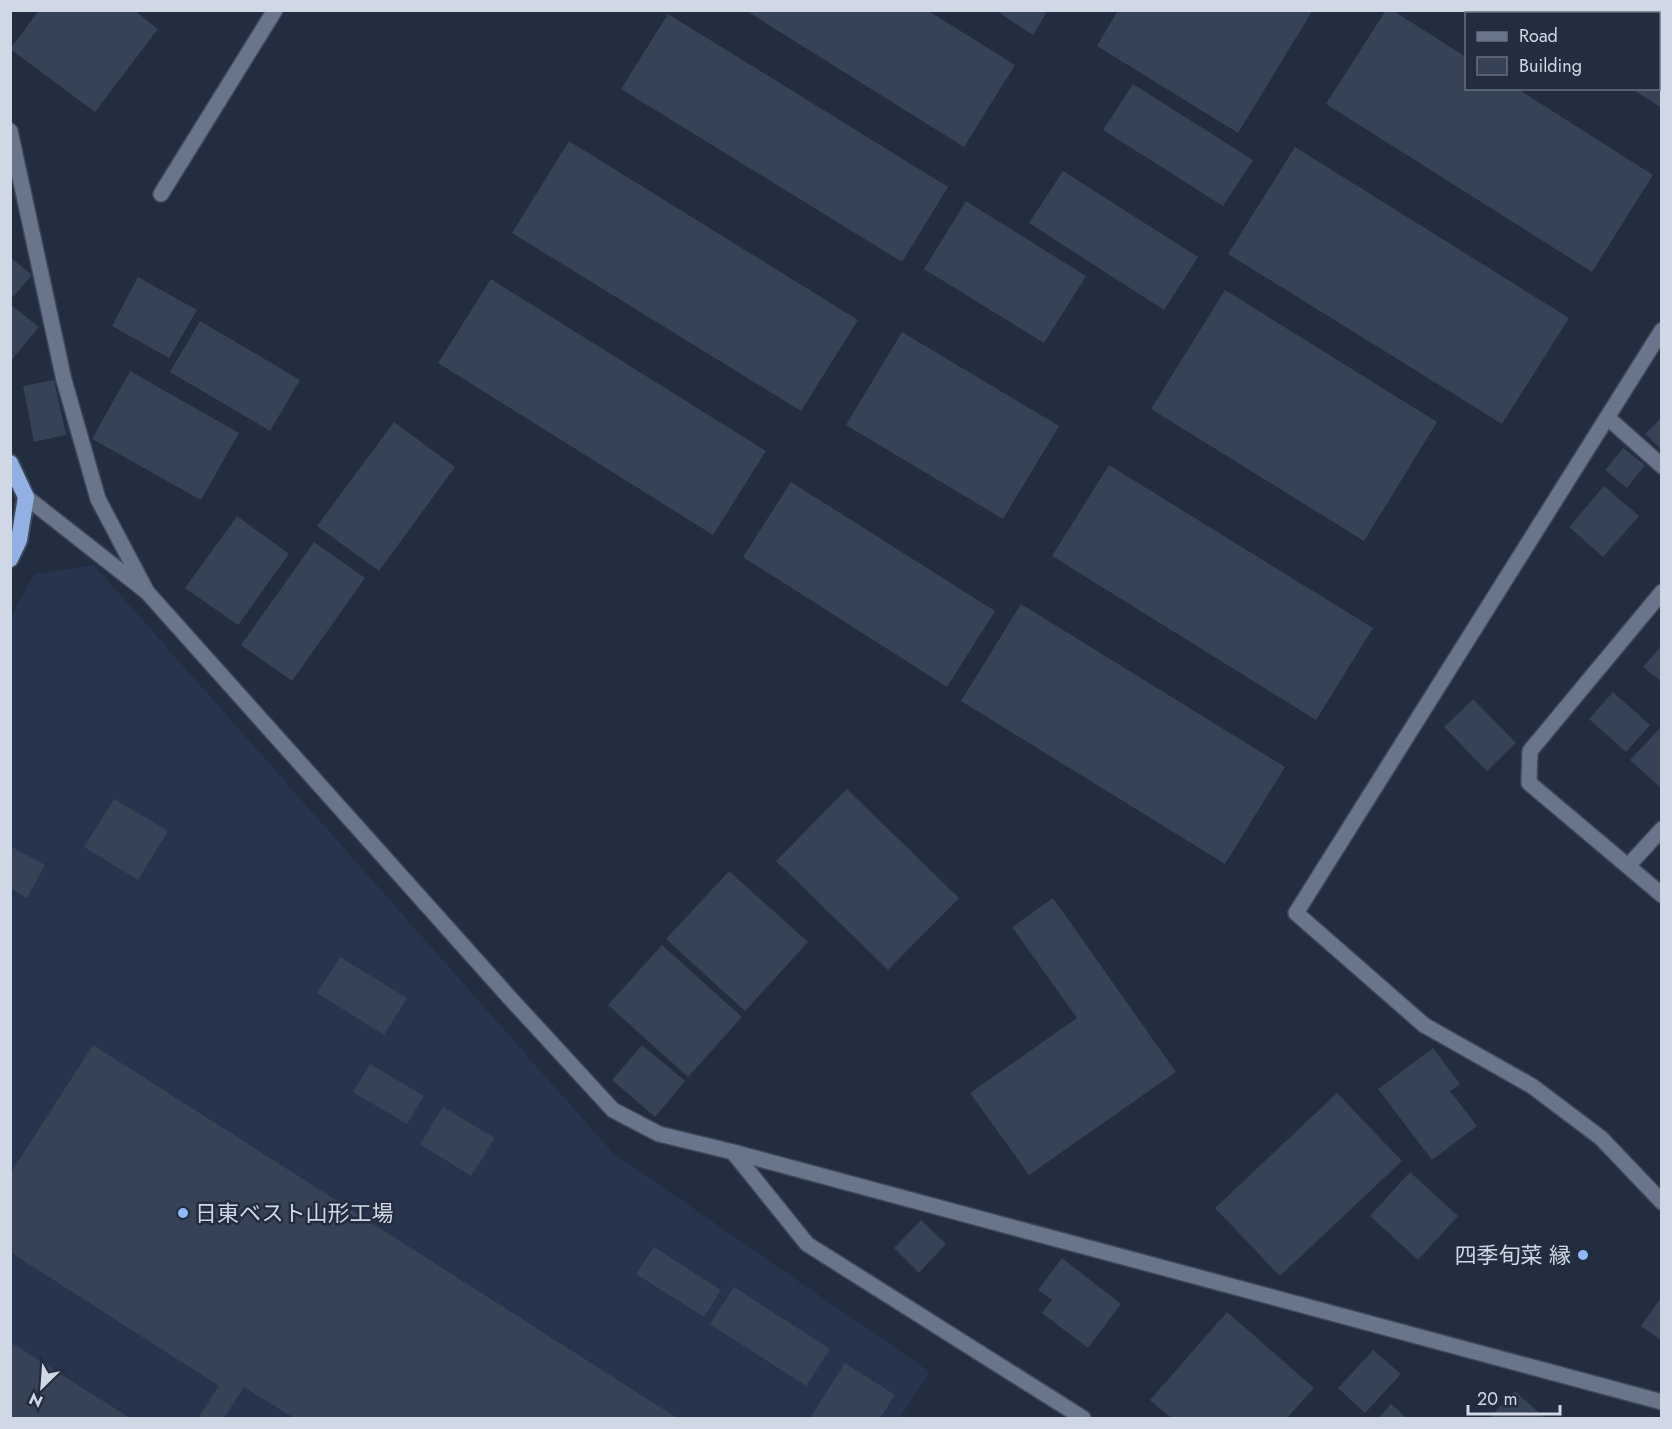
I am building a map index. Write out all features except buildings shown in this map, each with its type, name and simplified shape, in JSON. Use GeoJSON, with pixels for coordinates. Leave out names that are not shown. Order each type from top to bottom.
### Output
{"type":"FeatureCollection","features":[{"type":"Feature","properties":{"kind":"highway"},"geometry":{"type":"LineString","coordinates":[[10,464],[26,497],[19,540],[10,559]]}},
{"type":"Feature","properties":{"kind":"street"},"geometry":{"type":"LineString","coordinates":[[161,194],[275,10]]}},
{"type":"Feature","properties":{"kind":"street"},"geometry":{"type":"LineString","coordinates":[[10,131],[64,380],[98,500],[147,592]]}},
{"type":"Feature","properties":{"kind":"street"},"geometry":{"type":"LineString","coordinates":[[1662,330],[1296,913],[1424,1025],[1532,1086],[1602,1138],[1662,1202]]}},
{"type":"Feature","properties":{"kind":"street"},"geometry":{"type":"LineString","coordinates":[[1608,418],[1662,466]]}},
{"type":"Feature","properties":{"kind":"street"},"geometry":{"type":"LineString","coordinates":[[26,497],[147,592],[613,1110],[659,1134],[1662,1402]]}},
{"type":"Feature","properties":{"kind":"street"},"geometry":{"type":"LineString","coordinates":[[1662,592],[1530,751],[1529,783],[1662,895]]}},
{"type":"Feature","properties":{"kind":"street"},"geometry":{"type":"LineString","coordinates":[[1628,866],[1662,829]]}},
{"type":"Feature","properties":{"kind":"street"},"geometry":{"type":"LineString","coordinates":[[733,1152],[807,1244],[1083,1419]]}},
{"type":"Feature","properties":{"kind":"shaded area"},"geometry":{"type":"Polygon","coordinates":[[[94,565],[613,1153],[930,1372],[900,1418],[11,1418],[10,619],[34,574],[94,565]]]}},
{"type":"Feature","properties":{"kind":"place","name":"日東ベスト山形工場"},"geometry":{"type":"Point","coordinates":[183,1213]}},
{"type":"Feature","properties":{"kind":"place","name":"四季旬菜 縁"},"geometry":{"type":"Point","coordinates":[1583,1255]}}]}
